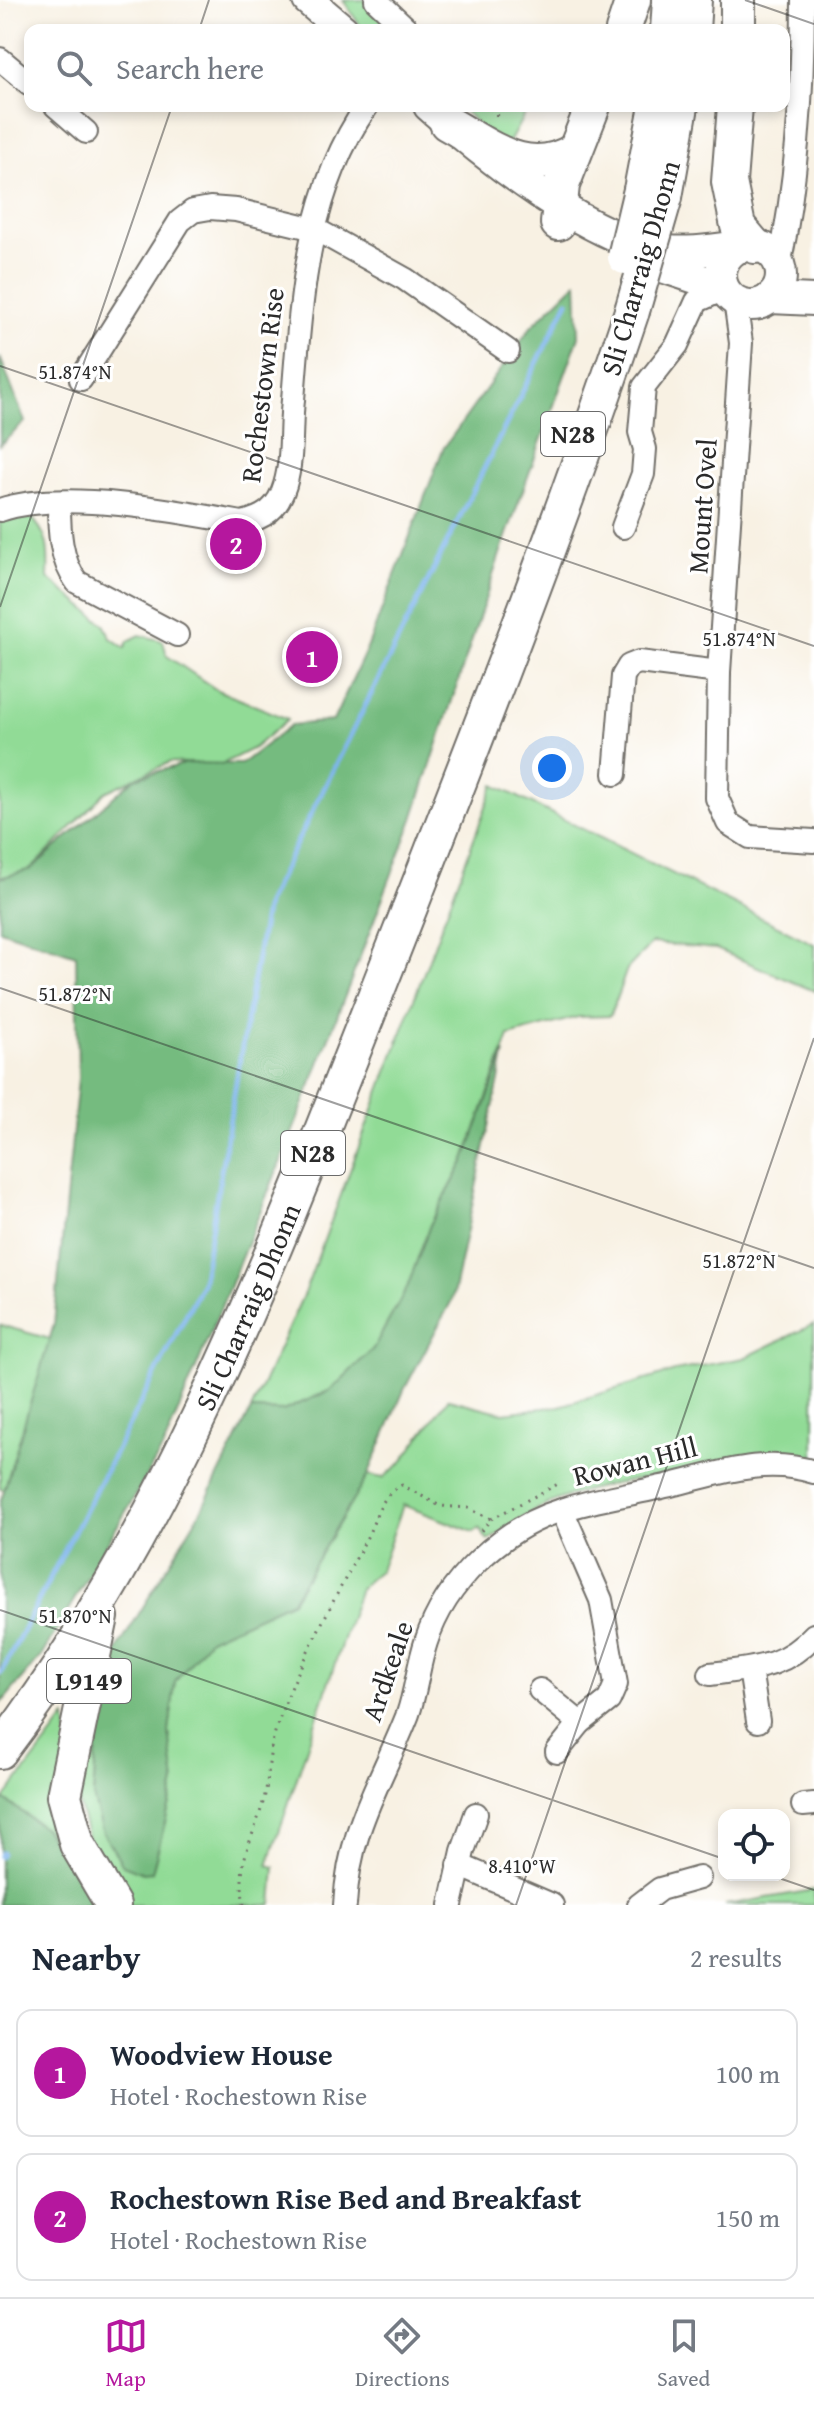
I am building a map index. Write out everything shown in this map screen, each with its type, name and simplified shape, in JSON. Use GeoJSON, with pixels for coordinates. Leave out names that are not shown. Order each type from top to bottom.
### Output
{"type":"FeatureCollection","features":[{"type":"Feature","properties":{"kind":"highway"},"geometry":{"type":"LineString","coordinates":[[625,24],[633,0]]}},
{"type":"Feature","properties":{"kind":"highway"},"geometry":{"type":"LineString","coordinates":[[668,24],[670,0]]}},
{"type":"Feature","properties":{"kind":"highway"},"geometry":{"type":"LineString","coordinates":[[692,24],[694,0]]}},
{"type":"Feature","properties":{"kind":"highway"},"geometry":{"type":"LineString","coordinates":[[738,0],[738,24]]}},
{"type":"Feature","properties":{"kind":"highway"},"geometry":{"type":"LineString","coordinates":[[558,214],[574,151],[590,112]]}},
{"type":"Feature","properties":{"kind":"highway","name":"Sli Charraig Dhonn"},"geometry":{"type":"LineString","coordinates":[[653,194],[657,112]]}},
{"type":"Feature","properties":{"kind":"highway","name":"Sli Charraig Dhonn"},"geometry":{"type":"LineString","coordinates":[[0,1751],[52,1684],[105,1596],[208,1398],[276,1246],[585,451],[653,194],[679,112]]}},
{"type":"Feature","properties":{"kind":"highway"},"geometry":{"type":"LineString","coordinates":[[735,112],[729,182],[738,226],[764,255]]}},
{"type":"Feature","properties":{"kind":"highway"},"geometry":{"type":"LineString","coordinates":[[438,115],[528,163],[557,162],[574,151]]}},
{"type":"Feature","properties":{"kind":"highway","name":"L9149"},"geometry":{"type":"LineString","coordinates":[[105,1596],[64,1796],[77,1844],[113,1905]]}},
{"type":"Feature","properties":{"kind":"main road"},"geometry":{"type":"LineString","coordinates":[[308,0],[336,24]]}},
{"type":"Feature","properties":{"kind":"main road"},"geometry":{"type":"LineString","coordinates":[[438,115],[489,172],[558,214],[601,248],[743,295],[814,300]]}},
{"type":"Feature","properties":{"kind":"main road"},"geometry":{"type":"LineString","coordinates":[[558,214],[669,251],[764,255],[798,283],[814,289]]}},
{"type":"Feature","properties":{"kind":"main road"},"geometry":{"type":"LineString","coordinates":[[743,295],[721,277],[727,258],[764,255]]}},
{"type":"Feature","properties":{"kind":"main road"},"geometry":{"type":"LineString","coordinates":[[743,295],[779,285],[764,255]]}},
{"type":"Feature","properties":{"kind":"street"},"geometry":{"type":"LineString","coordinates":[[376,0],[402,24]]}},
{"type":"Feature","properties":{"kind":"street"},"geometry":{"type":"LineString","coordinates":[[764,255],[788,218],[808,37],[803,0]]}},
{"type":"Feature","properties":{"kind":"street"},"geometry":{"type":"LineString","coordinates":[[0,59],[24,79]]}},
{"type":"Feature","properties":{"kind":"street"},"geometry":{"type":"LineString","coordinates":[[63,112],[86,132]]}},
{"type":"Feature","properties":{"kind":"street","name":"Rochestown Rise"},"geometry":{"type":"LineString","coordinates":[[0,510],[18,504],[121,505],[242,523],[262,519],[275,508],[285,487],[290,455],[302,302],[323,188],[339,150],[363,112]]}},
{"type":"Feature","properties":{"kind":"street"},"geometry":{"type":"LineString","coordinates":[[81,379],[180,221],[193,211],[236,210],[315,229],[405,279],[508,351]]}},
{"type":"Feature","properties":{"kind":"street"},"geometry":{"type":"LineString","coordinates":[[623,527],[643,474],[645,449],[640,432],[644,387],[677,345],[697,301],[743,295]]}},
{"type":"Feature","properties":{"kind":"street","name":"Mount Ovel"},"geometry":{"type":"LineString","coordinates":[[743,295],[752,312],[741,343],[719,672],[717,798],[728,823],[750,837],[814,841]]}},
{"type":"Feature","properties":{"kind":"street"},"geometry":{"type":"LineString","coordinates":[[59,503],[59,529],[68,570],[77,582],[177,635]]}},
{"type":"Feature","properties":{"kind":"street"},"geometry":{"type":"LineString","coordinates":[[615,774],[623,676],[629,666],[639,662],[719,672]]}},
{"type":"Feature","properties":{"kind":"street","name":"Rowan Hill"},"geometry":{"type":"LineString","coordinates":[[580,1723],[609,1700],[616,1684],[601,1600],[562,1510],[604,1496],[653,1489],[709,1473],[764,1465],[814,1472]]}},
{"type":"Feature","properties":{"kind":"street","name":"Ardkeale"},"geometry":{"type":"LineString","coordinates":[[345,1905],[361,1821],[408,1713],[426,1640],[459,1583],[492,1550],[526,1526],[562,1510]]}},
{"type":"Feature","properties":{"kind":"street"},"geometry":{"type":"LineString","coordinates":[[710,1674],[750,1669],[795,1655],[814,1635]]}},
{"type":"Feature","properties":{"kind":"street"},"geometry":{"type":"LineString","coordinates":[[750,1669],[758,1721]]}},
{"type":"Feature","properties":{"kind":"street"},"geometry":{"type":"LineString","coordinates":[[540,1690],[580,1723],[557,1752]]}},
{"type":"Feature","properties":{"kind":"street"},"geometry":{"type":"LineString","coordinates":[[451,1905],[459,1865],[476,1814]]}},
{"type":"Feature","properties":{"kind":"street"},"geometry":{"type":"LineString","coordinates":[[459,1865],[552,1905]]}},
{"type":"Feature","properties":{"kind":"street"},"geometry":{"type":"LineString","coordinates":[[639,1905],[660,1889],[699,1878]]}},
{"type":"Feature","properties":{"kind":"path"},"geometry":{"type":"LineString","coordinates":[[492,1550],[479,1530],[491,1519],[560,1483]]}},
{"type":"Feature","properties":{"kind":"path"},"geometry":{"type":"LineString","coordinates":[[244,1905],[240,1874],[245,1847],[265,1799],[273,1740],[330,1603],[383,1500],[402,1485],[440,1506],[468,1508],[491,1519]]}},
{"type":"Feature","properties":{"kind":"green space"},"geometry":{"type":"Polygon","coordinates":[[[343,0],[368,0],[394,24],[359,24],[343,0]]]}},
{"type":"Feature","properties":{"kind":"green space"},"geometry":{"type":"Polygon","coordinates":[[[464,112],[526,112],[505,150],[464,112]]]}},
{"type":"Feature","properties":{"kind":"green space"},"geometry":{"type":"Polygon","coordinates":[[[577,282],[579,336],[502,548],[413,819],[290,1139],[164,1446],[42,1655],[0,1705],[0,1504],[54,1324],[78,1078],[76,955],[0,930],[0,878],[31,869],[135,778],[187,763],[241,764],[291,725],[333,721],[368,646],[443,449],[531,327],[577,282]]]}},
{"type":"Feature","properties":{"kind":"green space"},"geometry":{"type":"Polygon","coordinates":[[[0,357],[25,422],[0,445],[0,357]]]}},
{"type":"Feature","properties":{"kind":"green space"},"geometry":{"type":"Polygon","coordinates":[[[10,515],[29,515],[36,522],[47,544],[48,578],[104,624],[111,638],[125,648],[128,641],[140,635],[163,641],[167,656],[217,690],[288,719],[254,748],[218,766],[170,762],[105,792],[27,874],[0,877],[0,520],[10,515]]]}},
{"type":"Feature","properties":{"kind":"green space"},"geometry":{"type":"Polygon","coordinates":[[[494,785],[814,944],[814,991],[716,949],[652,943],[627,969],[610,1016],[578,1017],[509,1036],[464,1162],[430,1225],[407,1288],[373,1349],[331,1390],[283,1411],[251,1410],[305,1291],[494,785]]]}},
{"type":"Feature","properties":{"kind":"green space"},"geometry":{"type":"Polygon","coordinates":[[[505,1052],[452,1300],[404,1390],[368,1475],[292,1601],[209,1639],[175,1682],[169,1732],[175,1784],[152,1872],[143,1873],[123,1865],[103,1833],[93,1797],[100,1704],[108,1665],[202,1509],[251,1410],[283,1411],[331,1390],[373,1349],[407,1288],[430,1225],[464,1162],[505,1052]]]}},
{"type":"Feature","properties":{"kind":"green space"},"geometry":{"type":"Polygon","coordinates":[[[814,1324],[814,1462],[687,1473],[592,1489],[543,1506],[488,1541],[479,1528],[474,1532],[403,1505],[380,1570],[360,1588],[268,1865],[275,1867],[272,1905],[124,1905],[92,1854],[74,1787],[99,1706],[93,1796],[152,1872],[175,1784],[169,1732],[175,1682],[209,1639],[292,1601],[368,1475],[383,1478],[401,1463],[448,1399],[503,1413],[560,1406],[675,1371],[744,1358],[814,1324]]]}},
{"type":"Feature","properties":{"kind":"green space"},"geometry":{"type":"Polygon","coordinates":[[[0,1325],[50,1339],[5,1490],[0,1489],[0,1325]]]}},
{"type":"Feature","properties":{"kind":"green space"},"geometry":{"type":"Polygon","coordinates":[[[66,1717],[83,1884],[45,1829],[4,1799],[66,1717]]]}},
{"type":"Feature","properties":{"kind":"green space"},"geometry":{"type":"Polygon","coordinates":[[[4,1799],[45,1829],[95,1905],[0,1905],[0,1806],[4,1799]]]}},
{"type":"Feature","properties":{"kind":"green space"},"geometry":{"type":"Polygon","coordinates":[[[814,1890],[814,1905],[725,1905],[814,1890]]]}},
{"type":"Feature","properties":{"kind":"waterway"},"geometry":{"type":"LineString","coordinates":[[1,1673],[202,1284],[266,904],[568,301]]}},
{"type":"Feature","properties":{"kind":"place","name":"Rochestown Rise Bed and Breakfast"},"geometry":{"type":"Point","coordinates":[236,544]}},
{"type":"Feature","properties":{"kind":"place","name":"Woodview House"},"geometry":{"type":"Point","coordinates":[312,657]}}]}
